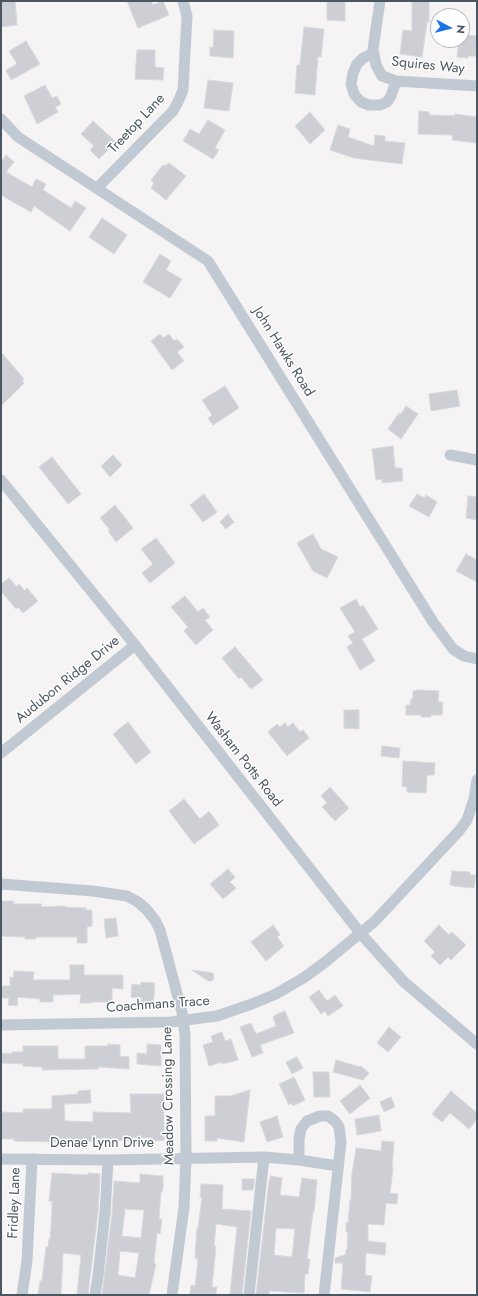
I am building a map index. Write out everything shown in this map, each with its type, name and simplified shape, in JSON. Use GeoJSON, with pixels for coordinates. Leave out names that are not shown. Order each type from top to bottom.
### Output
{"type":"FeatureCollection","features":[{"type":"Feature","properties":{"kind":"street","name":"Treetop Lane"},"geometry":{"type":"LineString","coordinates":[[96,188],[173,111],[178,102],[182,90],[187,16],[183,1]]}},
{"type":"Feature","properties":{"kind":"street","name":"Squires Way"},"geometry":{"type":"LineString","coordinates":[[380,1],[374,53],[376,65],[382,76],[396,81],[477,86]]}},
{"type":"Feature","properties":{"kind":"street"},"geometry":{"type":"LineString","coordinates":[[374,53],[363,58],[357,64],[353,73],[351,84],[354,94],[361,102],[369,105],[380,105],[387,102],[391,96],[396,81]]}},
{"type":"Feature","properties":{"kind":"street","name":"John Hawks Road"},"geometry":{"type":"LineString","coordinates":[[1,119],[18,137],[208,261],[433,622],[453,649],[464,656],[477,660]]}},
{"type":"Feature","properties":{"kind":"street"},"geometry":{"type":"LineString","coordinates":[[450,455],[477,460]]}},
{"type":"Feature","properties":{"kind":"street","name":"Washam Potts Road"},"geometry":{"type":"LineString","coordinates":[[1,480],[135,646],[361,934],[404,982],[477,1044]]}},
{"type":"Feature","properties":{"kind":"street","name":"Audubon Ridge Drive"},"geometry":{"type":"LineString","coordinates":[[1,753],[135,646]]}},
{"type":"Feature","properties":{"kind":"street","name":"Coachmans Trace"},"geometry":{"type":"LineString","coordinates":[[1,1024],[140,1023],[183,1020],[217,1016],[233,1012],[276,994],[305,977],[324,963],[375,921],[459,831],[467,820],[471,810],[477,780]]}},
{"type":"Feature","properties":{"kind":"street","name":"Meadow Crossing Lane"},"geometry":{"type":"LineString","coordinates":[[1,884],[127,896],[138,902],[155,920],[160,930],[183,1020],[185,1035],[186,1158],[184,1207],[172,1295]]}},
{"type":"Feature","properties":{"kind":"street"},"geometry":{"type":"LineString","coordinates":[[299,1160],[301,1129],[307,1121],[314,1117],[320,1116],[328,1116],[335,1121],[339,1126],[341,1142],[324,1295]]}},
{"type":"Feature","properties":{"kind":"street"},"geometry":{"type":"LineString","coordinates":[[249,1295],[264,1157]]}},
{"type":"Feature","properties":{"kind":"street","name":"Denae Lynn Drive"},"geometry":{"type":"LineString","coordinates":[[1,1159],[108,1160],[264,1157],[299,1160],[338,1166]]}},
{"type":"Feature","properties":{"kind":"street","name":"Fridley Lane"},"geometry":{"type":"LineString","coordinates":[[22,1295],[27,1261],[32,1159]]}},
{"type":"Feature","properties":{"kind":"street"},"geometry":{"type":"LineString","coordinates":[[95,1295],[104,1221],[108,1160]]}},
{"type":"Feature","properties":{"kind":"building"},"geometry":{"type":"Polygon","coordinates":[[[1,1],[15,1],[17,25],[1,27],[1,1]]]}},
{"type":"Feature","properties":{"kind":"building"},"geometry":{"type":"Polygon","coordinates":[[[127,1],[151,1],[153,5],[163,1],[169,15],[138,28],[127,1]]]}},
{"type":"Feature","properties":{"kind":"building"},"geometry":{"type":"Polygon","coordinates":[[[327,1],[345,1],[345,21],[327,20],[327,1]]]}},
{"type":"Feature","properties":{"kind":"building"},"geometry":{"type":"Polygon","coordinates":[[[412,1],[429,1],[429,22],[427,22],[422,57],[400,54],[403,30],[412,31],[412,1]]]}},
{"type":"Feature","properties":{"kind":"building"},"geometry":{"type":"Polygon","coordinates":[[[304,27],[324,29],[321,57],[318,56],[315,95],[295,93],[297,65],[300,65],[304,27]]]}},
{"type":"Feature","properties":{"kind":"building"},"geometry":{"type":"Polygon","coordinates":[[[214,30],[234,31],[233,58],[210,56],[210,47],[213,48],[214,30]]]}},
{"type":"Feature","properties":{"kind":"building"},"geometry":{"type":"Polygon","coordinates":[[[470,36],[477,36],[477,56],[468,56],[468,58],[457,57],[458,48],[470,48],[470,36]]]}},
{"type":"Feature","properties":{"kind":"building"},"geometry":{"type":"Polygon","coordinates":[[[26,41],[40,64],[11,80],[6,70],[17,64],[9,51],[26,41]]]}},
{"type":"Feature","properties":{"kind":"building"},"geometry":{"type":"Polygon","coordinates":[[[137,50],[155,50],[155,67],[164,68],[163,80],[135,79],[137,50]]]}},
{"type":"Feature","properties":{"kind":"building"},"geometry":{"type":"Polygon","coordinates":[[[208,80],[233,83],[229,111],[204,108],[208,80]]]}},
{"type":"Feature","properties":{"kind":"building"},"geometry":{"type":"Polygon","coordinates":[[[45,85],[52,98],[57,96],[61,104],[55,107],[58,112],[37,124],[24,96],[45,85]]]}},
{"type":"Feature","properties":{"kind":"building"},"geometry":{"type":"Polygon","coordinates":[[[419,111],[429,112],[429,115],[455,116],[455,114],[477,117],[477,143],[452,140],[453,135],[418,134],[419,111]]]}},
{"type":"Feature","properties":{"kind":"building"},"geometry":{"type":"Polygon","coordinates":[[[310,112],[325,130],[310,144],[295,126],[310,112]]]}},
{"type":"Feature","properties":{"kind":"building"},"geometry":{"type":"Polygon","coordinates":[[[208,120],[225,130],[215,148],[219,150],[213,159],[183,141],[190,129],[199,134],[208,120]]]}},
{"type":"Feature","properties":{"kind":"building"},"geometry":{"type":"Polygon","coordinates":[[[93,121],[116,142],[99,159],[90,150],[94,146],[81,134],[93,121]]]}},
{"type":"Feature","properties":{"kind":"building"},"geometry":{"type":"Polygon","coordinates":[[[338,125],[350,129],[348,137],[374,146],[375,135],[385,136],[385,141],[405,143],[402,164],[354,158],[330,150],[338,125]]]}},
{"type":"Feature","properties":{"kind":"building"},"geometry":{"type":"Polygon","coordinates":[[[6,155],[14,162],[6,172],[32,187],[36,179],[46,184],[43,190],[71,208],[75,201],[86,208],[70,231],[34,206],[31,212],[1,195],[1,162],[6,155]]]}},
{"type":"Feature","properties":{"kind":"building"},"geometry":{"type":"Polygon","coordinates":[[[169,163],[186,176],[166,200],[151,188],[154,183],[151,180],[163,165],[165,166],[169,163]]]}},
{"type":"Feature","properties":{"kind":"building"},"geometry":{"type":"Polygon","coordinates":[[[102,218],[127,235],[114,254],[89,237],[102,218]]]}},
{"type":"Feature","properties":{"kind":"building"},"geometry":{"type":"Polygon","coordinates":[[[160,254],[171,261],[166,270],[182,279],[170,298],[143,282],[160,254]]]}},
{"type":"Feature","properties":{"kind":"building"},"geometry":{"type":"Polygon","coordinates":[[[160,334],[163,338],[169,334],[174,341],[177,339],[184,347],[177,352],[184,361],[172,370],[151,341],[160,334]]]}},
{"type":"Feature","properties":{"kind":"building"},"geometry":{"type":"Polygon","coordinates":[[[1,352],[24,379],[22,381],[24,383],[1,406],[1,352]]]}},
{"type":"Feature","properties":{"kind":"building"},"geometry":{"type":"Polygon","coordinates":[[[225,386],[239,408],[213,425],[208,418],[212,415],[202,400],[225,386]]]}},
{"type":"Feature","properties":{"kind":"building"},"geometry":{"type":"Polygon","coordinates":[[[457,390],[460,406],[431,411],[429,394],[457,390]]]}},
{"type":"Feature","properties":{"kind":"building"},"geometry":{"type":"Polygon","coordinates":[[[406,406],[418,414],[401,439],[388,429],[406,406]]]}},
{"type":"Feature","properties":{"kind":"building"},"geometry":{"type":"Polygon","coordinates":[[[393,446],[395,468],[402,468],[403,481],[382,483],[382,479],[376,480],[372,449],[393,446]]]}},
{"type":"Feature","properties":{"kind":"building"},"geometry":{"type":"Polygon","coordinates":[[[113,455],[122,465],[110,477],[101,466],[113,455]]]}},
{"type":"Feature","properties":{"kind":"building"},"geometry":{"type":"Polygon","coordinates":[[[52,457],[81,494],[68,504],[39,467],[52,457]]]}},
{"type":"Feature","properties":{"kind":"building"},"geometry":{"type":"Polygon","coordinates":[[[204,494],[217,512],[203,522],[190,505],[204,494]]]}},
{"type":"Feature","properties":{"kind":"building"},"geometry":{"type":"Polygon","coordinates":[[[417,494],[425,498],[426,495],[437,502],[429,517],[409,506],[417,494]]]}},
{"type":"Feature","properties":{"kind":"building"},"geometry":{"type":"Polygon","coordinates":[[[468,496],[477,497],[477,520],[466,518],[468,496]]]}},
{"type":"Feature","properties":{"kind":"building"},"geometry":{"type":"Polygon","coordinates":[[[115,505],[133,528],[116,542],[108,531],[110,530],[100,518],[115,505]]]}},
{"type":"Feature","properties":{"kind":"building"},"geometry":{"type":"Polygon","coordinates":[[[228,514],[234,522],[226,529],[220,522],[228,514]]]}},
{"type":"Feature","properties":{"kind":"building"},"geometry":{"type":"Polygon","coordinates":[[[313,534],[321,549],[338,557],[327,578],[313,571],[297,543],[313,534]]]}},
{"type":"Feature","properties":{"kind":"building"},"geometry":{"type":"Polygon","coordinates":[[[156,538],[175,563],[150,583],[142,573],[153,564],[141,549],[156,538]]]}},
{"type":"Feature","properties":{"kind":"building"},"geometry":{"type":"Polygon","coordinates":[[[466,554],[477,560],[477,582],[456,571],[466,554]]]}},
{"type":"Feature","properties":{"kind":"building"},"geometry":{"type":"Polygon","coordinates":[[[9,578],[17,587],[19,584],[25,591],[27,588],[38,601],[23,613],[18,607],[16,609],[1,591],[1,584],[9,578]]]}},
{"type":"Feature","properties":{"kind":"building"},"geometry":{"type":"Polygon","coordinates":[[[185,596],[198,612],[203,608],[210,617],[205,620],[213,630],[196,645],[184,631],[188,627],[171,607],[185,596]]]}},
{"type":"Feature","properties":{"kind":"building"},"geometry":{"type":"Polygon","coordinates":[[[356,599],[360,607],[363,605],[378,629],[362,639],[375,661],[360,670],[347,647],[353,643],[348,636],[355,632],[340,608],[356,599]]]}},
{"type":"Feature","properties":{"kind":"building"},"geometry":{"type":"Polygon","coordinates":[[[235,647],[263,680],[251,689],[241,677],[239,679],[222,658],[235,647]]]}},
{"type":"Feature","properties":{"kind":"building"},"geometry":{"type":"Polygon","coordinates":[[[413,691],[439,691],[438,702],[443,702],[442,715],[421,717],[421,715],[406,715],[406,705],[410,705],[413,698],[413,691]]]}},
{"type":"Feature","properties":{"kind":"building"},"geometry":{"type":"Polygon","coordinates":[[[344,710],[359,710],[359,729],[344,728],[344,710]]]}},
{"type":"Feature","properties":{"kind":"building"},"geometry":{"type":"Polygon","coordinates":[[[128,722],[151,752],[136,764],[113,734],[128,722]]]}},
{"type":"Feature","properties":{"kind":"building"},"geometry":{"type":"Polygon","coordinates":[[[285,723],[288,727],[293,723],[300,732],[303,730],[309,738],[287,756],[268,732],[277,724],[280,727],[285,723]]]}},
{"type":"Feature","properties":{"kind":"building"},"geometry":{"type":"Polygon","coordinates":[[[382,746],[400,748],[399,758],[381,756],[382,746]]]}},
{"type":"Feature","properties":{"kind":"building"},"geometry":{"type":"Polygon","coordinates":[[[403,761],[435,763],[434,775],[427,775],[426,793],[407,792],[407,787],[402,786],[403,761]]]}},
{"type":"Feature","properties":{"kind":"building"},"geometry":{"type":"Polygon","coordinates":[[[330,787],[349,808],[335,821],[322,807],[327,803],[321,796],[330,787]]]}},
{"type":"Feature","properties":{"kind":"building"},"geometry":{"type":"Polygon","coordinates":[[[184,799],[200,819],[209,811],[219,825],[194,844],[169,811],[184,799]]]}},
{"type":"Feature","properties":{"kind":"building"},"geometry":{"type":"Polygon","coordinates":[[[228,869],[235,877],[230,882],[236,888],[223,899],[210,884],[228,869]]]}},
{"type":"Feature","properties":{"kind":"building"},"geometry":{"type":"Polygon","coordinates":[[[452,871],[470,872],[470,875],[476,875],[474,888],[450,885],[452,871]]]}},
{"type":"Feature","properties":{"kind":"building"},"geometry":{"type":"Polygon","coordinates":[[[1,901],[14,901],[13,904],[42,904],[41,907],[65,906],[92,910],[92,926],[87,927],[87,943],[77,943],[77,937],[36,937],[36,939],[25,939],[25,937],[1,936],[1,901]]]}},
{"type":"Feature","properties":{"kind":"building"},"geometry":{"type":"Polygon","coordinates":[[[116,918],[118,936],[106,938],[104,919],[116,918]]]}},
{"type":"Feature","properties":{"kind":"building"},"geometry":{"type":"Polygon","coordinates":[[[273,925],[280,935],[277,937],[284,946],[266,961],[251,942],[273,925]]]}},
{"type":"Feature","properties":{"kind":"building"},"geometry":{"type":"Polygon","coordinates":[[[439,925],[449,935],[452,932],[466,945],[451,960],[448,957],[440,965],[431,956],[435,952],[424,941],[439,925]]]}},
{"type":"Feature","properties":{"kind":"building"},"geometry":{"type":"Polygon","coordinates":[[[70,965],[84,965],[84,975],[123,975],[123,989],[112,988],[112,1002],[80,1003],[81,994],[53,995],[53,1002],[40,1002],[40,999],[18,997],[17,1006],[8,1005],[9,998],[1,998],[1,986],[10,986],[10,977],[13,978],[14,971],[34,972],[33,980],[70,980],[70,965]]]}},
{"type":"Feature","properties":{"kind":"building"},"geometry":{"type":"Polygon","coordinates":[[[192,970],[213,973],[214,978],[212,981],[208,981],[192,970]]]}},
{"type":"Feature","properties":{"kind":"building"},"geometry":{"type":"Polygon","coordinates":[[[141,982],[155,983],[153,1005],[141,1004],[142,998],[131,997],[132,984],[141,985],[141,982]]]}},
{"type":"Feature","properties":{"kind":"building"},"geometry":{"type":"Polygon","coordinates":[[[319,990],[327,1001],[335,995],[343,1006],[328,1016],[325,1011],[321,1014],[309,997],[319,990]]]}},
{"type":"Feature","properties":{"kind":"building"},"geometry":{"type":"Polygon","coordinates":[[[285,1011],[294,1033],[260,1045],[263,1053],[252,1057],[240,1027],[251,1023],[256,1034],[276,1026],[273,1017],[285,1011]]]}},
{"type":"Feature","properties":{"kind":"building"},"geometry":{"type":"Polygon","coordinates":[[[389,1027],[401,1037],[388,1052],[377,1043],[389,1027]]]}},
{"type":"Feature","properties":{"kind":"building"},"geometry":{"type":"Polygon","coordinates":[[[222,1032],[225,1041],[231,1039],[238,1060],[222,1064],[222,1062],[209,1066],[203,1045],[213,1042],[211,1036],[222,1032]]]}},
{"type":"Feature","properties":{"kind":"building"},"geometry":{"type":"Polygon","coordinates":[[[108,1044],[120,1045],[120,1056],[129,1057],[129,1069],[98,1067],[98,1069],[42,1070],[42,1067],[1,1063],[1,1053],[12,1054],[12,1052],[23,1052],[23,1046],[58,1046],[58,1059],[85,1059],[85,1046],[108,1046],[108,1044]]]}},
{"type":"Feature","properties":{"kind":"building"},"geometry":{"type":"Polygon","coordinates":[[[147,1044],[161,1045],[161,1066],[137,1064],[137,1053],[147,1054],[147,1044]]]}},
{"type":"Feature","properties":{"kind":"building"},"geometry":{"type":"Polygon","coordinates":[[[297,1057],[303,1068],[292,1074],[286,1062],[297,1057]]]}},
{"type":"Feature","properties":{"kind":"building"},"geometry":{"type":"Polygon","coordinates":[[[336,1060],[360,1067],[361,1066],[369,1073],[363,1080],[333,1072],[336,1060]]]}},
{"type":"Feature","properties":{"kind":"building"},"geometry":{"type":"Polygon","coordinates":[[[313,1072],[329,1072],[330,1097],[314,1097],[313,1072]]]}},
{"type":"Feature","properties":{"kind":"building"},"geometry":{"type":"Polygon","coordinates":[[[294,1077],[305,1100],[293,1106],[292,1103],[289,1105],[279,1084],[294,1077]]]}},
{"type":"Feature","properties":{"kind":"building"},"geometry":{"type":"Polygon","coordinates":[[[360,1085],[370,1098],[350,1114],[340,1101],[360,1085]]]}},
{"type":"Feature","properties":{"kind":"building"},"geometry":{"type":"Polygon","coordinates":[[[90,1090],[91,1103],[64,1104],[65,1121],[93,1122],[93,1112],[131,1113],[130,1094],[164,1094],[164,1140],[153,1141],[153,1138],[133,1138],[133,1141],[114,1140],[114,1142],[57,1140],[57,1142],[14,1141],[14,1139],[1,1139],[1,1112],[23,1113],[23,1109],[52,1109],[52,1096],[78,1094],[78,1091],[90,1090]]]}},
{"type":"Feature","properties":{"kind":"building"},"geometry":{"type":"Polygon","coordinates":[[[250,1090],[244,1142],[217,1138],[217,1141],[205,1141],[205,1116],[215,1116],[215,1096],[230,1096],[250,1090]]]}},
{"type":"Feature","properties":{"kind":"building"},"geometry":{"type":"Polygon","coordinates":[[[451,1091],[477,1113],[477,1119],[469,1129],[450,1113],[442,1122],[432,1114],[451,1091]]]}},
{"type":"Feature","properties":{"kind":"building"},"geometry":{"type":"Polygon","coordinates":[[[391,1097],[395,1107],[384,1112],[380,1102],[391,1097]]]}},
{"type":"Feature","properties":{"kind":"building"},"geometry":{"type":"Polygon","coordinates":[[[379,1115],[381,1131],[357,1135],[355,1119],[379,1115]]]}},
{"type":"Feature","properties":{"kind":"building"},"geometry":{"type":"Polygon","coordinates":[[[277,1116],[283,1137],[267,1142],[260,1122],[277,1116]]]}},
{"type":"Feature","properties":{"kind":"building"},"geometry":{"type":"Polygon","coordinates":[[[382,1141],[394,1142],[390,1193],[398,1194],[397,1204],[386,1203],[384,1225],[368,1224],[368,1241],[386,1243],[385,1255],[366,1253],[365,1275],[372,1276],[370,1292],[341,1289],[343,1263],[335,1263],[335,1258],[345,1255],[347,1250],[348,1232],[346,1232],[346,1223],[348,1223],[352,1174],[356,1148],[381,1151],[382,1141]]]}},
{"type":"Feature","properties":{"kind":"building"},"geometry":{"type":"Polygon","coordinates":[[[52,1173],[88,1175],[88,1173],[100,1174],[98,1212],[88,1295],[77,1294],[81,1255],[63,1253],[61,1295],[38,1295],[40,1281],[42,1281],[46,1247],[48,1247],[50,1239],[52,1201],[49,1201],[52,1173]]]}},
{"type":"Feature","properties":{"kind":"building"},"geometry":{"type":"Polygon","coordinates":[[[140,1174],[163,1176],[159,1219],[162,1219],[160,1234],[157,1233],[154,1263],[156,1264],[149,1295],[102,1295],[112,1214],[114,1181],[140,1183],[140,1174]],[[125,1209],[122,1236],[141,1238],[144,1210],[125,1209]],[[120,1251],[118,1275],[135,1278],[139,1253],[120,1251]]]}},
{"type":"Feature","properties":{"kind":"building"},"geometry":{"type":"Polygon","coordinates":[[[270,1176],[282,1178],[280,1195],[299,1197],[302,1178],[317,1180],[307,1259],[310,1259],[308,1274],[305,1274],[304,1293],[269,1291],[269,1295],[256,1295],[270,1176]],[[276,1228],[274,1255],[292,1257],[295,1229],[276,1228]]]}},
{"type":"Feature","properties":{"kind":"building"},"geometry":{"type":"Polygon","coordinates":[[[242,1179],[255,1179],[253,1190],[242,1190],[242,1179]]]}},
{"type":"Feature","properties":{"kind":"building"},"geometry":{"type":"Polygon","coordinates":[[[201,1184],[223,1185],[222,1209],[251,1211],[242,1295],[230,1295],[237,1227],[216,1224],[214,1246],[216,1246],[212,1287],[217,1287],[216,1294],[190,1294],[191,1285],[195,1286],[198,1260],[195,1258],[197,1228],[202,1197],[200,1197],[201,1184]]]}}]}
